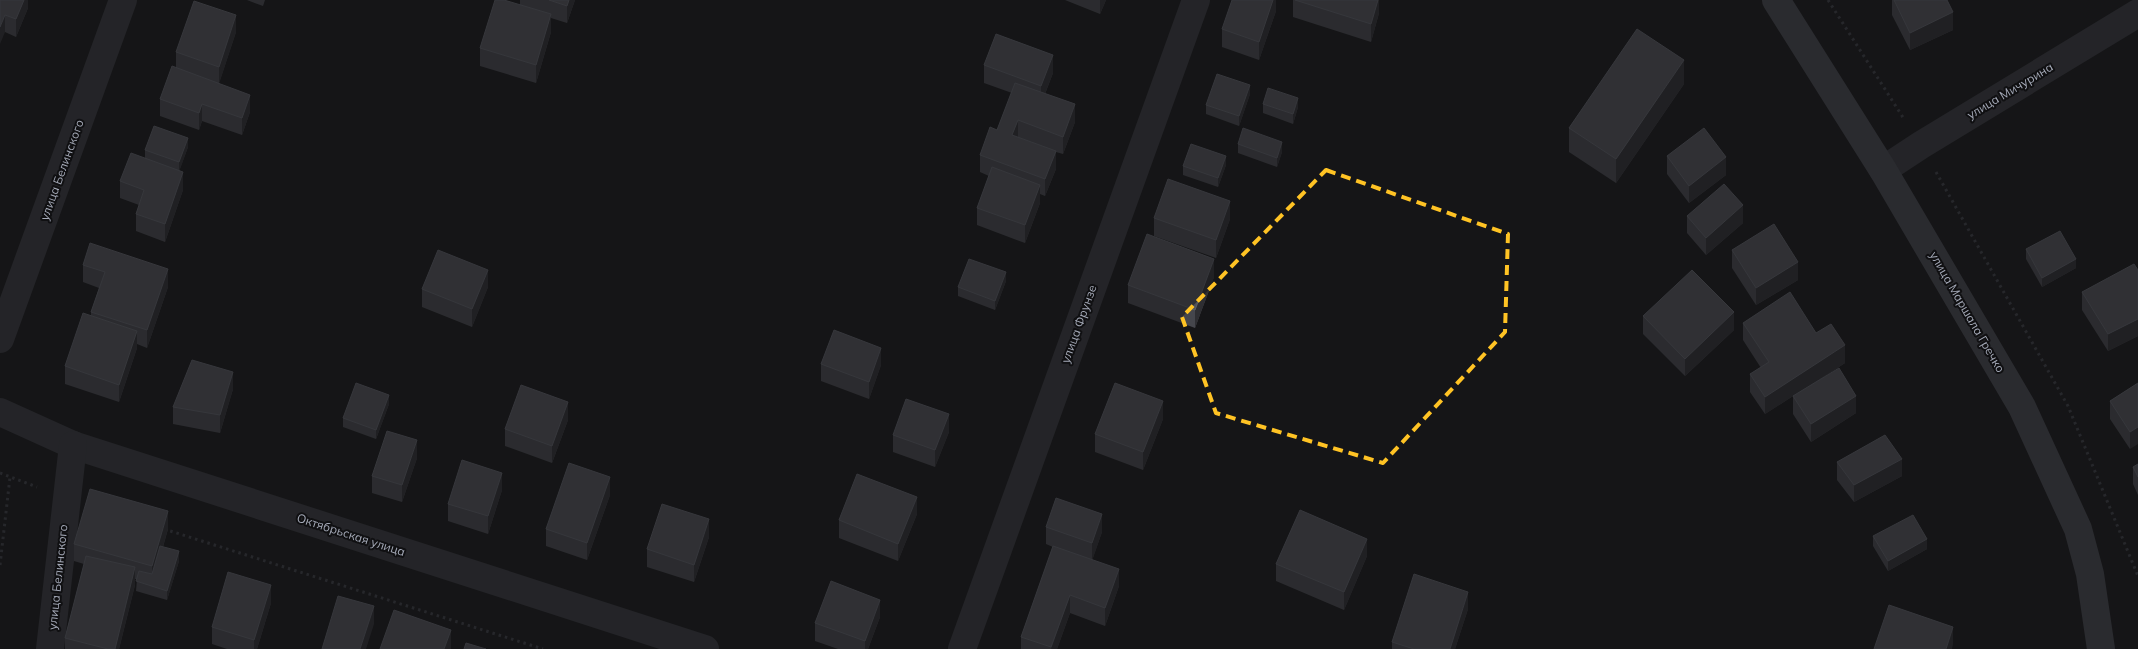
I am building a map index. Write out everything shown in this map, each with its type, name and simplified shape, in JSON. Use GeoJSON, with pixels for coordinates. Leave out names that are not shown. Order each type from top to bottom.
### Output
{"type":"FeatureCollection","features":[{"type":"Feature","properties":{"kind":"main road","name":"улица Маршала Гречко"},"geometry":{"type":"LineString","coordinates":[[1776,0],[1884,170],[2022,407],[2078,529],[2090,574],[2101,649]]}},
{"type":"Feature","properties":{"kind":"street","name":"улица Белинского"},"geometry":{"type":"LineString","coordinates":[[0,339],[123,0]]}},
{"type":"Feature","properties":{"kind":"street","name":"улица Фрунзе"},"geometry":{"type":"LineString","coordinates":[[962,649],[1196,0]]}},
{"type":"Feature","properties":{"kind":"street","name":"улица Мичурина"},"geometry":{"type":"LineString","coordinates":[[1884,170],[1921,145],[2138,13]]}},
{"type":"Feature","properties":{"kind":"street","name":"Октябрьская улица"},"geometry":{"type":"LineString","coordinates":[[0,412],[73,445],[705,649]]}},
{"type":"Feature","properties":{"kind":"street","name":"улица Белинского"},"geometry":{"type":"LineString","coordinates":[[50,649],[73,445]]}},
{"type":"Feature","properties":{"kind":"path"},"geometry":{"type":"LineString","coordinates":[[1828,0],[1921,145],[2068,406],[2138,576]]}},
{"type":"Feature","properties":{"kind":"path"},"geometry":{"type":"LineString","coordinates":[[0,473],[66,498]]}},
{"type":"Feature","properties":{"kind":"path"},"geometry":{"type":"LineString","coordinates":[[0,564],[10,477]]}},
{"type":"Feature","properties":{"kind":"path"},"geometry":{"type":"LineString","coordinates":[[160,528],[543,649]]}},
{"type":"Feature","properties":{"kind":"highlighted area"},"geometry":{"type":"Polygon","coordinates":[[[1326,170],[1508,234],[1505,332],[1383,463],[1216,413],[1182,317],[1326,170]]]}},
{"type":"Feature","properties":{"kind":"building"},"geometry":{"type":"Polygon","coordinates":[[[0,0],[24,0],[16,19],[5,15],[0,27],[0,0]]]}},
{"type":"Feature","properties":{"kind":"building"},"geometry":{"type":"Polygon","coordinates":[[[495,0],[504,0],[551,14],[536,65],[480,48],[495,0]]]}},
{"type":"Feature","properties":{"kind":"building"},"geometry":{"type":"Polygon","coordinates":[[[549,0],[569,0],[567,6],[549,0]]]}},
{"type":"Feature","properties":{"kind":"building"},"geometry":{"type":"Polygon","coordinates":[[[1232,0],[1273,0],[1259,42],[1222,29],[1232,0]]]}},
{"type":"Feature","properties":{"kind":"building"},"geometry":{"type":"Polygon","coordinates":[[[1295,0],[1378,0],[1371,24],[1295,0]]]}},
{"type":"Feature","properties":{"kind":"building"},"geometry":{"type":"Polygon","coordinates":[[[1894,0],[1947,0],[1953,12],[1910,33],[1894,0]]]}},
{"type":"Feature","properties":{"kind":"building"},"geometry":{"type":"Polygon","coordinates":[[[194,1],[236,15],[219,67],[176,52],[194,1]]]}},
{"type":"Feature","properties":{"kind":"building"},"geometry":{"type":"Polygon","coordinates":[[[1637,29],[1684,60],[1616,159],[1569,128],[1637,29]]]}},
{"type":"Feature","properties":{"kind":"building"},"geometry":{"type":"Polygon","coordinates":[[[996,34],[1053,55],[1041,86],[984,65],[996,34]]]}},
{"type":"Feature","properties":{"kind":"building"},"geometry":{"type":"Polygon","coordinates":[[[172,66],[250,95],[242,118],[202,104],[199,113],[160,99],[172,66]]]}},
{"type":"Feature","properties":{"kind":"building"},"geometry":{"type":"Polygon","coordinates":[[[1217,74],[1250,85],[1239,116],[1206,105],[1217,74]]]}},
{"type":"Feature","properties":{"kind":"building"},"geometry":{"type":"Polygon","coordinates":[[[1015,83],[1075,104],[1063,137],[1018,120],[1012,135],[1056,151],[1045,179],[980,155],[990,127],[997,130],[1015,83]]]}},
{"type":"Feature","properties":{"kind":"building"},"geometry":{"type":"Polygon","coordinates":[[[1268,88],[1298,98],[1293,114],[1263,104],[1268,88]]]}},
{"type":"Feature","properties":{"kind":"building"},"geometry":{"type":"Polygon","coordinates":[[[154,126],[188,138],[179,162],[145,150],[154,126]]]}},
{"type":"Feature","properties":{"kind":"building"},"geometry":{"type":"Polygon","coordinates":[[[1243,128],[1282,142],[1277,158],[1238,144],[1243,128]]]}},
{"type":"Feature","properties":{"kind":"building"},"geometry":{"type":"Polygon","coordinates":[[[1704,128],[1726,157],[1689,186],[1667,156],[1704,128]]]}},
{"type":"Feature","properties":{"kind":"building"},"geometry":{"type":"Polygon","coordinates":[[[1191,144],[1226,156],[1218,178],[1183,166],[1191,144]]]}},
{"type":"Feature","properties":{"kind":"building"},"geometry":{"type":"Polygon","coordinates":[[[131,153],[183,172],[165,224],[136,214],[144,190],[120,181],[131,153]]]}},
{"type":"Feature","properties":{"kind":"building"},"geometry":{"type":"Polygon","coordinates":[[[992,167],[1040,185],[1025,225],[977,208],[992,167]]]}},
{"type":"Feature","properties":{"kind":"building"},"geometry":{"type":"Polygon","coordinates":[[[1168,179],[1230,201],[1216,240],[1154,218],[1168,179]]]}},
{"type":"Feature","properties":{"kind":"building"},"geometry":{"type":"Polygon","coordinates":[[[1724,184],[1743,205],[1706,238],[1687,216],[1724,184]]]}},
{"type":"Feature","properties":{"kind":"building"},"geometry":{"type":"Polygon","coordinates":[[[1774,224],[1798,262],[1756,288],[1732,250],[1774,224]]]}},
{"type":"Feature","properties":{"kind":"building"},"geometry":{"type":"Polygon","coordinates":[[[2060,231],[2076,259],[2042,278],[2026,249],[2060,231]]]}},
{"type":"Feature","properties":{"kind":"building"},"geometry":{"type":"Polygon","coordinates":[[[1147,234],[1214,259],[1195,310],[1128,285],[1147,234]]]}},
{"type":"Feature","properties":{"kind":"building"},"geometry":{"type":"Polygon","coordinates":[[[90,243],[168,269],[147,330],[91,312],[105,272],[83,265],[90,243]]]}},
{"type":"Feature","properties":{"kind":"building"},"geometry":{"type":"Polygon","coordinates":[[[438,250],[488,270],[472,309],[422,289],[438,250]]]}},
{"type":"Feature","properties":{"kind":"building"},"geometry":{"type":"Polygon","coordinates":[[[969,259],[1006,272],[995,301],[958,287],[969,259]]]}},
{"type":"Feature","properties":{"kind":"building"},"geometry":{"type":"Polygon","coordinates":[[[2134,264],[2138,270],[2138,319],[2108,334],[2082,292],[2134,264]]]}},
{"type":"Feature","properties":{"kind":"building"},"geometry":{"type":"Polygon","coordinates":[[[1692,270],[1734,312],[1685,359],[1643,316],[1692,270]]]}},
{"type":"Feature","properties":{"kind":"building"},"geometry":{"type":"Polygon","coordinates":[[[1790,292],[1816,333],[1831,324],[1845,345],[1765,397],[1750,374],[1769,362],[1743,323],[1790,292]]]}},
{"type":"Feature","properties":{"kind":"building"},"geometry":{"type":"Polygon","coordinates":[[[83,313],[137,331],[119,385],[65,366],[83,313]]]}},
{"type":"Feature","properties":{"kind":"building"},"geometry":{"type":"Polygon","coordinates":[[[834,330],[881,348],[869,382],[821,364],[834,330]]]}},
{"type":"Feature","properties":{"kind":"building"},"geometry":{"type":"Polygon","coordinates":[[[192,360],[233,372],[220,415],[173,407],[192,360]]]}},
{"type":"Feature","properties":{"kind":"building"},"geometry":{"type":"Polygon","coordinates":[[[1839,368],[1856,396],[1811,424],[1793,396],[1839,368]]]}},
{"type":"Feature","properties":{"kind":"building"},"geometry":{"type":"Polygon","coordinates":[[[356,383],[389,395],[376,430],[343,418],[356,383]]]}},
{"type":"Feature","properties":{"kind":"building"},"geometry":{"type":"Polygon","coordinates":[[[1115,383],[1163,401],[1143,452],[1095,434],[1115,383]]]}},
{"type":"Feature","properties":{"kind":"building"},"geometry":{"type":"Polygon","coordinates":[[[2138,383],[2138,427],[2130,432],[2110,401],[2138,383]]]}},
{"type":"Feature","properties":{"kind":"building"},"geometry":{"type":"Polygon","coordinates":[[[521,385],[568,402],[552,446],[505,429],[521,385]]]}},
{"type":"Feature","properties":{"kind":"building"},"geometry":{"type":"Polygon","coordinates":[[[906,399],[949,414],[935,450],[893,435],[906,399]]]}},
{"type":"Feature","properties":{"kind":"building"},"geometry":{"type":"Polygon","coordinates":[[[387,431],[417,440],[402,485],[372,476],[387,431]]]}},
{"type":"Feature","properties":{"kind":"building"},"geometry":{"type":"Polygon","coordinates":[[[1885,435],[1902,459],[1854,485],[1837,462],[1885,435]]]}},
{"type":"Feature","properties":{"kind":"building"},"geometry":{"type":"Polygon","coordinates":[[[462,460],[502,473],[488,516],[448,504],[462,460]]]}},
{"type":"Feature","properties":{"kind":"building"},"geometry":{"type":"Polygon","coordinates":[[[569,463],[610,477],[587,543],[546,529],[569,463]]]}},
{"type":"Feature","properties":{"kind":"building"},"geometry":{"type":"Polygon","coordinates":[[[2138,464],[2138,477],[2133,467],[2138,464]]]}},
{"type":"Feature","properties":{"kind":"building"},"geometry":{"type":"Polygon","coordinates":[[[857,474],[917,497],[898,544],[839,520],[857,474]]]}},
{"type":"Feature","properties":{"kind":"building"},"geometry":{"type":"Polygon","coordinates":[[[90,489],[168,511],[152,566],[74,544],[90,489]]]}},
{"type":"Feature","properties":{"kind":"building"},"geometry":{"type":"Polygon","coordinates":[[[1056,498],[1102,514],[1092,543],[1046,527],[1056,498]]]}},
{"type":"Feature","properties":{"kind":"building"},"geometry":{"type":"Polygon","coordinates":[[[662,504],[709,519],[694,565],[647,549],[662,504]]]}},
{"type":"Feature","properties":{"kind":"building"},"geometry":{"type":"Polygon","coordinates":[[[1300,510],[1367,539],[1344,592],[1276,564],[1300,510]]]}},
{"type":"Feature","properties":{"kind":"building"},"geometry":{"type":"Polygon","coordinates":[[[1913,515],[1927,539],[1888,561],[1873,536],[1913,515]]]}},
{"type":"Feature","properties":{"kind":"building"},"geometry":{"type":"Polygon","coordinates":[[[160,546],[179,551],[167,591],[136,581],[139,571],[152,574],[160,546]]]}},
{"type":"Feature","properties":{"kind":"building"},"geometry":{"type":"Polygon","coordinates":[[[1053,546],[1119,569],[1105,608],[1070,595],[1051,647],[1021,637],[1053,546]]]}},
{"type":"Feature","properties":{"kind":"building"},"geometry":{"type":"Polygon","coordinates":[[[86,556],[135,567],[115,649],[108,649],[65,638],[86,556]]]}},
{"type":"Feature","properties":{"kind":"building"},"geometry":{"type":"Polygon","coordinates":[[[228,572],[271,585],[254,640],[212,627],[228,572]]]}},
{"type":"Feature","properties":{"kind":"building"},"geometry":{"type":"Polygon","coordinates":[[[1414,574],[1468,592],[1450,649],[1414,649],[1392,642],[1414,574]]]}},
{"type":"Feature","properties":{"kind":"building"},"geometry":{"type":"Polygon","coordinates":[[[831,581],[880,600],[865,641],[815,623],[831,581]]]}},
{"type":"Feature","properties":{"kind":"building"},"geometry":{"type":"Polygon","coordinates":[[[338,596],[374,606],[360,649],[322,649],[338,596]]]}},
{"type":"Feature","properties":{"kind":"building"},"geometry":{"type":"Polygon","coordinates":[[[1889,605],[1953,627],[1946,649],[1874,649],[1889,605]]]}},
{"type":"Feature","properties":{"kind":"building"},"geometry":{"type":"Polygon","coordinates":[[[394,610],[451,630],[444,649],[380,649],[394,610]]]}},
{"type":"Feature","properties":{"kind":"building"},"geometry":{"type":"Polygon","coordinates":[[[466,643],[486,649],[464,649],[466,643]]]}}]}
